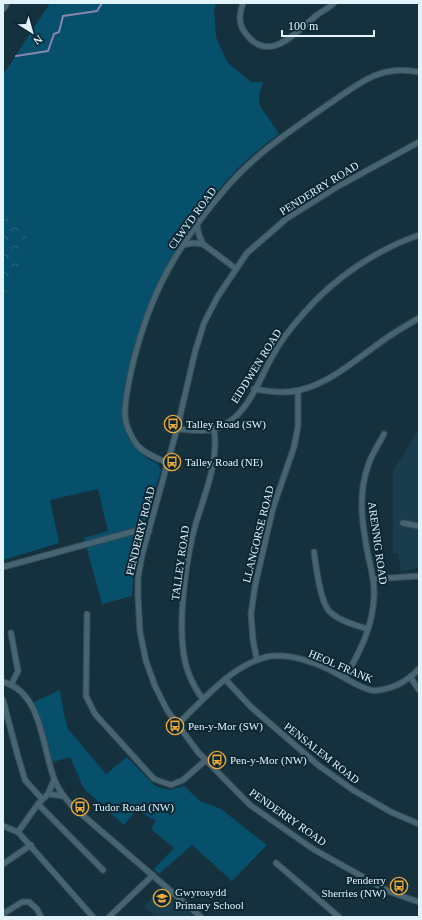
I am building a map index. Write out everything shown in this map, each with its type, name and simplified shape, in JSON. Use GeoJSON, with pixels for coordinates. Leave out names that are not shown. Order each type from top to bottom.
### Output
{"type":"FeatureCollection","features":[{"type":"Feature","properties":{"kind":"street"},"geometry":{"type":"LineString","coordinates":[[3,8],[6,3]]}},
{"type":"Feature","properties":{"kind":"street"},"geometry":{"type":"LineString","coordinates":[[243,3],[240,12],[240,27],[254,42],[266,47],[280,45],[334,3]]}},
{"type":"Feature","properties":{"kind":"street","name":"CLWYD ROAD"},"geometry":{"type":"LineString","coordinates":[[168,462],[150,455],[137,444],[128,429],[125,416],[126,390],[139,339],[154,296],[182,245],[226,188],[261,153],[282,136],[368,78],[385,71],[397,70],[419,72]]}},
{"type":"Feature","properties":{"kind":"street","name":"PENDERRY ROAD"},"geometry":{"type":"LineString","coordinates":[[419,142],[337,187],[286,219],[247,253],[235,268],[204,323],[194,352],[177,429],[142,555],[138,578],[140,632],[146,661],[155,686],[167,710],[177,725],[206,760],[250,805],[313,849],[390,892],[419,902]]}},
{"type":"Feature","properties":{"kind":"street"},"geometry":{"type":"LineString","coordinates":[[197,225],[203,244]]}},
{"type":"Feature","properties":{"kind":"street","name":"EIDDWEN ROAD"},"geometry":{"type":"LineString","coordinates":[[177,429],[197,431],[214,429],[237,415],[245,406],[260,382],[273,354],[304,313],[330,286],[366,261],[401,241],[419,235]]}},
{"type":"Feature","properties":{"kind":"street"},"geometry":{"type":"LineString","coordinates":[[182,245],[194,242],[203,244],[235,268]]}},
{"type":"Feature","properties":{"kind":"street"},"geometry":{"type":"LineString","coordinates":[[254,390],[273,392],[298,391],[314,386],[358,360],[388,336],[419,318]]}},
{"type":"Feature","properties":{"kind":"street","name":"LLANGORSE ROAD"},"geometry":{"type":"LineString","coordinates":[[257,660],[253,640],[251,614],[255,586],[273,508],[294,447],[298,426],[298,391]]}},
{"type":"Feature","properties":{"kind":"street","name":"TALLEY ROAD"},"geometry":{"type":"LineString","coordinates":[[203,699],[195,688],[186,663],[182,639],[182,616],[188,557],[195,525],[214,460],[216,442],[214,429]]}},
{"type":"Feature","properties":{"kind":"street","name":"ARENNIG ROAD"},"geometry":{"type":"LineString","coordinates":[[346,678],[364,644],[373,606],[373,579],[364,534],[361,492],[368,465],[384,434]]}},
{"type":"Feature","properties":{"kind":"street"},"geometry":{"type":"LineString","coordinates":[[403,523],[419,526]]}},
{"type":"Feature","properties":{"kind":"street"},"geometry":{"type":"LineString","coordinates":[[3,567],[136,531],[149,532]]}},
{"type":"Feature","properties":{"kind":"street"},"geometry":{"type":"LineString","coordinates":[[314,552],[324,603],[336,616],[352,624],[368,629]]}},
{"type":"Feature","properties":{"kind":"street"},"geometry":{"type":"LineString","coordinates":[[373,579],[419,576]]}},
{"type":"Feature","properties":{"kind":"street"},"geometry":{"type":"LineString","coordinates":[[88,614],[86,696],[95,714],[154,779],[171,785],[183,780],[206,760]]}},
{"type":"Feature","properties":{"kind":"street"},"geometry":{"type":"LineString","coordinates":[[11,633],[18,671],[11,685]]}},
{"type":"Feature","properties":{"kind":"street","name":"HEOL FRANK"},"geometry":{"type":"LineString","coordinates":[[177,725],[225,679],[257,660],[268,657],[294,657],[315,664],[346,678],[355,685],[372,691],[393,688],[411,678],[419,669]]}},
{"type":"Feature","properties":{"kind":"street"},"geometry":{"type":"LineString","coordinates":[[411,678],[419,690]]}},
{"type":"Feature","properties":{"kind":"street","name":"PENSALEM ROAD"},"geometry":{"type":"LineString","coordinates":[[225,679],[251,707],[318,765],[353,790],[391,812],[419,824]]}},
{"type":"Feature","properties":{"kind":"street"},"geometry":{"type":"LineString","coordinates":[[3,682],[11,685],[26,697],[32,706],[40,726],[54,780],[63,796],[72,806],[201,917]]}},
{"type":"Feature","properties":{"kind":"street"},"geometry":{"type":"LineString","coordinates":[[3,700],[25,780],[42,799]]}},
{"type":"Feature","properties":{"kind":"street"},"geometry":{"type":"LineString","coordinates":[[18,832],[38,804],[48,794],[54,780]]}},
{"type":"Feature","properties":{"kind":"street"},"geometry":{"type":"LineString","coordinates":[[48,794],[63,796]]}},
{"type":"Feature","properties":{"kind":"street"},"geometry":{"type":"LineString","coordinates":[[38,804],[103,870]]}},
{"type":"Feature","properties":{"kind":"street"},"geometry":{"type":"LineString","coordinates":[[3,826],[18,832],[31,845],[93,917]]}},
{"type":"Feature","properties":{"kind":"street"},"geometry":{"type":"LineString","coordinates":[[3,864],[31,845]]}},
{"type":"Feature","properties":{"kind":"street"},"geometry":{"type":"LineString","coordinates":[[276,863],[339,917]]}},
{"type":"Feature","properties":{"kind":"street"},"geometry":{"type":"LineString","coordinates":[[109,917],[153,875]]}},
{"type":"Feature","properties":{"kind":"street"},"geometry":{"type":"LineString","coordinates":[[3,914],[22,902],[30,902],[37,909],[41,917]]}},
{"type":"Feature","properties":{"kind":"shaded area"},"geometry":{"type":"Polygon","coordinates":[[[419,429],[419,568],[401,571],[398,553],[393,554],[393,471],[419,429]]]}},
{"type":"Feature","properties":{"kind":"shaded area","name":"Gwyrosydd Primary School"},"geometry":{"type":"Polygon","coordinates":[[[161,888],[194,917],[156,917],[144,907],[161,888]]]}},
{"type":"Feature","properties":{"kind":"green space"},"geometry":{"type":"Polygon","coordinates":[[[50,3],[216,3],[214,11],[216,37],[227,62],[251,82],[263,82],[259,96],[260,106],[279,134],[259,149],[241,166],[206,206],[166,267],[144,317],[127,375],[123,394],[122,414],[126,433],[131,442],[146,457],[157,463],[161,470],[144,525],[134,565],[132,596],[102,604],[84,538],[108,531],[98,489],[50,500],[59,543],[3,560],[3,302],[19,265],[23,224],[3,218],[3,75],[50,3]]]}},
{"type":"Feature","properties":{"kind":"green space"},"geometry":{"type":"Polygon","coordinates":[[[3,218],[24,224],[27,234],[19,265],[3,302],[3,218]]]}},
{"type":"Feature","properties":{"kind":"green space"},"geometry":{"type":"Polygon","coordinates":[[[60,690],[68,729],[106,774],[127,757],[155,786],[169,790],[184,786],[200,801],[221,809],[267,845],[232,881],[192,845],[159,874],[154,869],[174,848],[151,829],[156,821],[137,810],[124,825],[84,789],[70,757],[53,762],[34,702],[60,690]]]}},
{"type":"Feature","properties":{"kind":"waterway"},"geometry":{"type":"LineString","coordinates":[[16,56],[48,51],[54,34],[59,32],[63,16],[97,11],[102,3]]}},
{"type":"Feature","properties":{"kind":"place","name":"Talley Road (SW)"},"geometry":{"type":"Point","coordinates":[173,424]}},
{"type":"Feature","properties":{"kind":"place","name":"Talley Road (NE)"},"geometry":{"type":"Point","coordinates":[172,462]}},
{"type":"Feature","properties":{"kind":"place","name":"Pen-y-Mor (SW)"},"geometry":{"type":"Point","coordinates":[175,726]}},
{"type":"Feature","properties":{"kind":"place","name":"Pen-y-Mor (NW)"},"geometry":{"type":"Point","coordinates":[217,760]}},
{"type":"Feature","properties":{"kind":"place","name":"Tudor Road (NW)"},"geometry":{"type":"Point","coordinates":[80,807]}},
{"type":"Feature","properties":{"kind":"place","name":"Penderry Sherries (NW)"},"geometry":{"type":"Point","coordinates":[399,886]}},
{"type":"Feature","properties":{"kind":"place","name":"Gwyrosydd Primary School"},"geometry":{"type":"Point","coordinates":[162,898]}}]}
